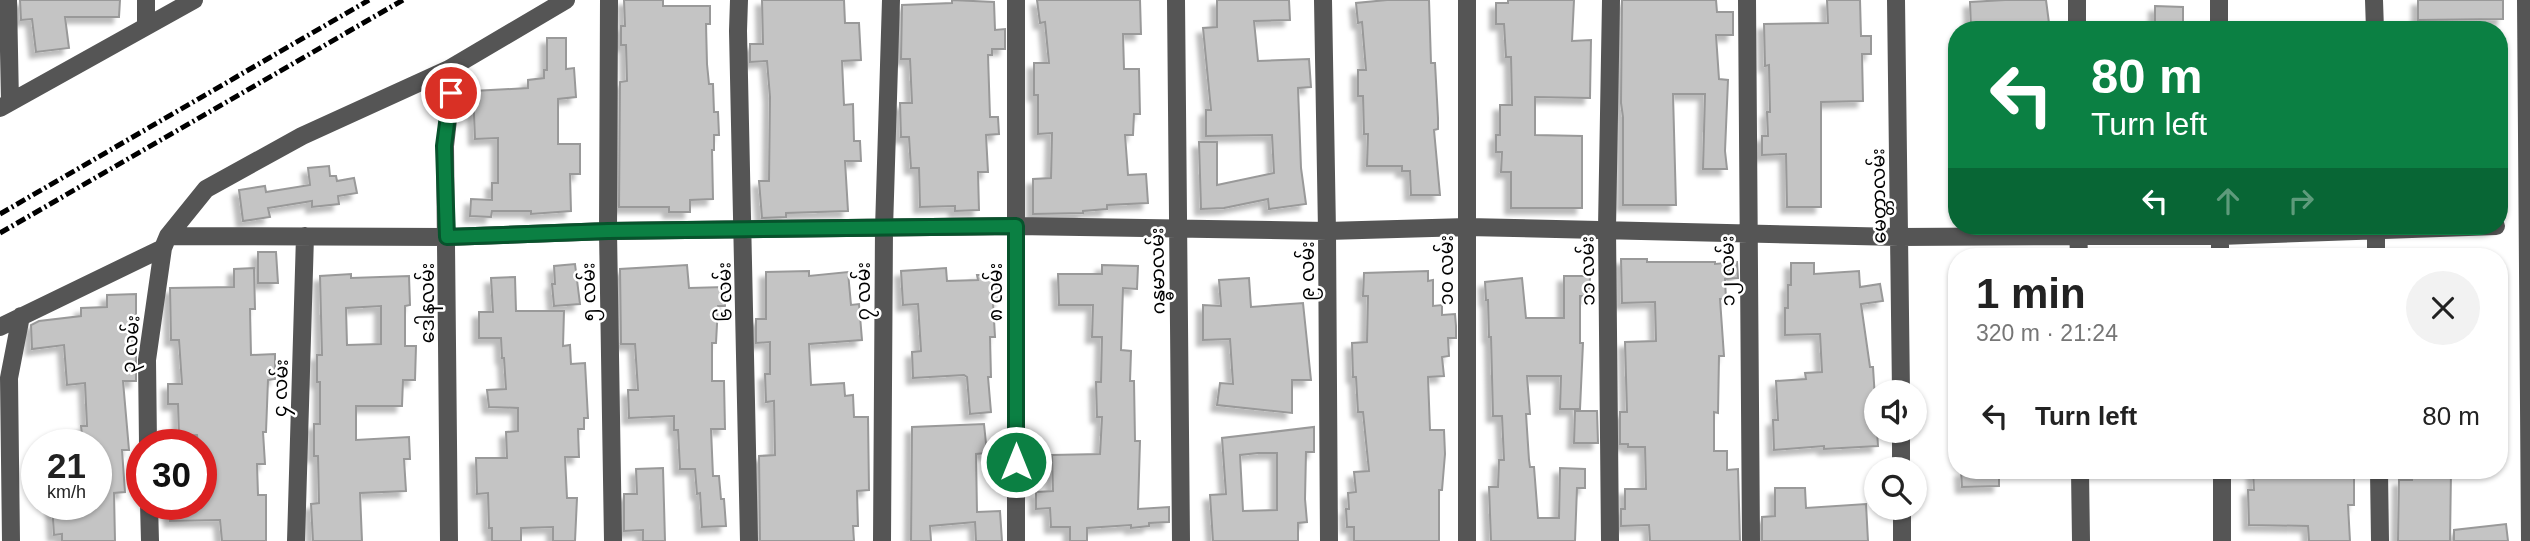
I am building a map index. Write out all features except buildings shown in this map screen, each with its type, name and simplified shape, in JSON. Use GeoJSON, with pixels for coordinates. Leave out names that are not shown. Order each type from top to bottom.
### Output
{"type":"FeatureCollection","features":[{"type":"Feature","properties":{"kind":"street"},"geometry":{"type":"LineString","coordinates":[[5,105],[8,0]]}},
{"type":"Feature","properties":{"kind":"street"},"geometry":{"type":"LineString","coordinates":[[146,0],[146,25]]}},
{"type":"Feature","properties":{"kind":"street"},"geometry":{"type":"LineString","coordinates":[[5,105],[194,0]]}},
{"type":"Feature","properties":{"kind":"street"},"geometry":{"type":"LineString","coordinates":[[166,242],[206,189],[302,136],[454,66],[566,0]]}},
{"type":"Feature","properties":{"kind":"street","name":"၅ လမ်း"},"geometry":{"type":"LineString","coordinates":[[609,0],[608,231],[613,541]]}},
{"type":"Feature","properties":{"kind":"street","name":"၆ လမ်း"},"geometry":{"type":"LineString","coordinates":[[739,0],[749,541]]}},
{"type":"Feature","properties":{"kind":"street","name":"၇ လမ်း"},"geometry":{"type":"LineString","coordinates":[[883,541],[884,229],[891,0]]}},
{"type":"Feature","properties":{"kind":"street","name":"၈ လမ်း"},"geometry":{"type":"LineString","coordinates":[[1016,0],[1016,541]]}},
{"type":"Feature","properties":{"kind":"street","name":"ဂန္ဓမာလမ်း"},"geometry":{"type":"LineString","coordinates":[[1176,0],[1181,541]]}},
{"type":"Feature","properties":{"kind":"street","name":"၉ လမ်း"},"geometry":{"type":"LineString","coordinates":[[1323,0],[1329,541]]}},
{"type":"Feature","properties":{"kind":"street","name":"၁၀ လမ်း"},"geometry":{"type":"LineString","coordinates":[[1467,0],[1467,541]]}},
{"type":"Feature","properties":{"kind":"street","name":"၁၁ လမ်း"},"geometry":{"type":"LineString","coordinates":[[1610,541],[1607,228],[1611,0]]}},
{"type":"Feature","properties":{"kind":"street","name":"၁၂ လမ်း"},"geometry":{"type":"LineString","coordinates":[[1746,0],[1751,541]]}},
{"type":"Feature","properties":{"kind":"street","name":"မေတ္တာလမ်း"},"geometry":{"type":"LineString","coordinates":[[1896,0],[1901,380]]}},
{"type":"Feature","properties":{"kind":"street"},"geometry":{"type":"LineString","coordinates":[[2077,0],[2077,21]]}},
{"type":"Feature","properties":{"kind":"street"},"geometry":{"type":"LineString","coordinates":[[2219,0],[2219,21]]}},
{"type":"Feature","properties":{"kind":"street"},"geometry":{"type":"LineString","coordinates":[[2374,0],[2375,21]]}},
{"type":"Feature","properties":{"kind":"street"},"geometry":{"type":"LineString","coordinates":[[2526,0],[2529,541]]}},
{"type":"Feature","properties":{"kind":"street","name":"ဒေါနလမ်း"},"geometry":{"type":"LineString","coordinates":[[449,541],[444,146],[454,66]]}},
{"type":"Feature","properties":{"kind":"street"},"geometry":{"type":"LineString","coordinates":[[2508,226],[2529,225]]}},
{"type":"Feature","properties":{"kind":"street"},"geometry":{"type":"LineString","coordinates":[[0,327],[166,242],[305,236],[447,237],[608,231],[1016,226],[1327,231],[1467,227],[1607,228],[1899,236],[1948,235]]}},
{"type":"Feature","properties":{"kind":"street","name":"၄ လမ်း"},"geometry":{"type":"LineString","coordinates":[[296,541],[305,236]]}},
{"type":"Feature","properties":{"kind":"street","name":"၃ လမ်း"},"geometry":{"type":"LineString","coordinates":[[148,429],[147,360],[166,242]]}},
{"type":"Feature","properties":{"kind":"street"},"geometry":{"type":"LineString","coordinates":[[11,541],[9,378],[21,316]]}},
{"type":"Feature","properties":{"kind":"street"},"geometry":{"type":"LineString","coordinates":[[2080,479],[2081,541]]}},
{"type":"Feature","properties":{"kind":"street"},"geometry":{"type":"LineString","coordinates":[[2222,479],[2222,541]]}},
{"type":"Feature","properties":{"kind":"street"},"geometry":{"type":"LineString","coordinates":[[2379,479],[2380,541]]}},
{"type":"Feature","properties":{"kind":"street"},"geometry":{"type":"LineString","coordinates":[[149,520],[150,541]]}},
{"type":"Feature","properties":{"kind":"street"},"geometry":{"type":"LineString","coordinates":[[1902,520],[1902,541]]}},
{"type":"Feature","properties":{"kind":"railway"},"geometry":{"type":"LineString","coordinates":[[0,214],[369,0]]}},
{"type":"Feature","properties":{"kind":"railway"},"geometry":{"type":"LineString","coordinates":[[0,233],[403,0]]}},
{"type":"Feature","properties":{"kind":"route"},"geometry":{"type":"LineString","coordinates":[[451,93],[444,146],[447,237],[608,231],[1016,226],[1016,462]]}}]}
